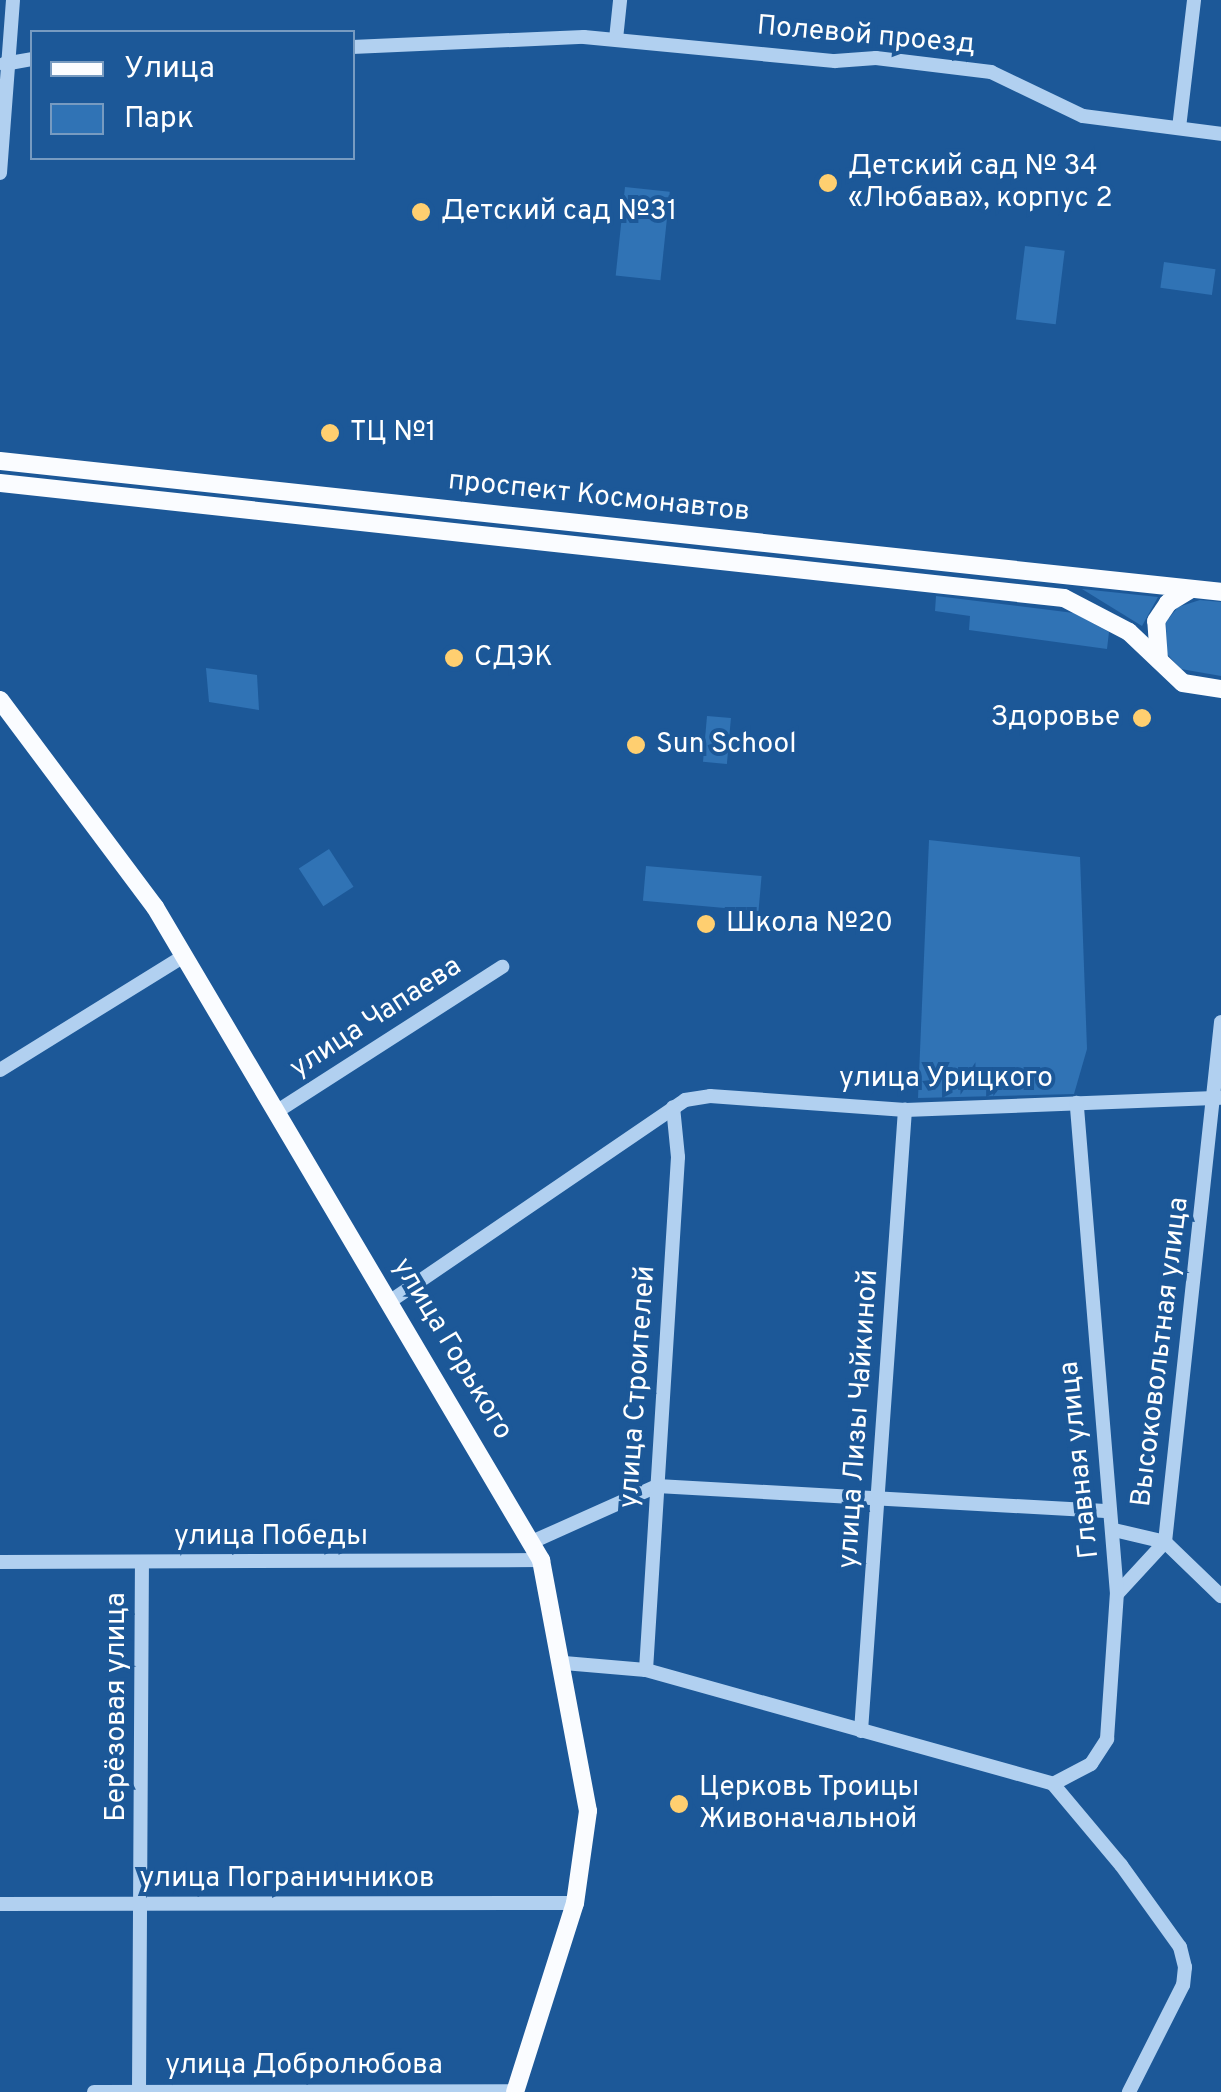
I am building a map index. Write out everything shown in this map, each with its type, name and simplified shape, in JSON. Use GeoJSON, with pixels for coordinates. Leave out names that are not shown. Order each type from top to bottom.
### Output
{"type":"FeatureCollection","features":[{"type":"Feature","properties":{"kind":"main road","name":"проспект Космонавтов"},"geometry":{"type":"LineString","coordinates":[[0,461],[1221,592]]}},
{"type":"Feature","properties":{"kind":"main road","name":"проспект Космонавтов"},"geometry":{"type":"LineString","coordinates":[[0,484],[1064,598],[1113,620],[1183,682],[1221,689]]}},
{"type":"Feature","properties":{"kind":"main road"},"geometry":{"type":"LineString","coordinates":[[1159,661],[1156,621],[1168,603],[1192,589]]}},
{"type":"Feature","properties":{"kind":"main road","name":"улица Горького"},"geometry":{"type":"LineString","coordinates":[[4,702],[184,956],[392,1300],[534,1541],[541,1560],[564,1664],[588,1811],[575,1904],[515,2091]]}},
{"type":"Feature","properties":{"kind":"street"},"geometry":{"type":"LineString","coordinates":[[0,173],[4,64],[13,0]]}},
{"type":"Feature","properties":{"kind":"street"},"geometry":{"type":"LineString","coordinates":[[616,39],[620,0]]}},
{"type":"Feature","properties":{"kind":"street"},"geometry":{"type":"LineString","coordinates":[[1179,128],[1194,0]]}},
{"type":"Feature","properties":{"kind":"street","name":"Полевой проезд"},"geometry":{"type":"LineString","coordinates":[[355,47],[616,39],[978,69],[1083,116],[1221,134]]}},
{"type":"Feature","properties":{"kind":"street"},"geometry":{"type":"LineString","coordinates":[[4,64],[30,59]]}},
{"type":"Feature","properties":{"kind":"street"},"geometry":{"type":"LineString","coordinates":[[0,1070],[184,956]]}},
{"type":"Feature","properties":{"kind":"street","name":"улица Чапаева"},"geometry":{"type":"LineString","coordinates":[[276,1112],[502,967]]}},
{"type":"Feature","properties":{"kind":"street","name":"Высоковольтная улица"},"geometry":{"type":"LineString","coordinates":[[1117,1594],[1164,1542],[1217,1097],[1221,1022]]}},
{"type":"Feature","properties":{"kind":"street","name":"улица Урицкого"},"geometry":{"type":"LineString","coordinates":[[673,1107],[710,1096],[906,1110],[1217,1097]]}},
{"type":"Feature","properties":{"kind":"street","name":"Главная улица"},"geometry":{"type":"LineString","coordinates":[[1053,1784],[1091,1764],[1107,1739],[1117,1594],[1114,1530],[1106,1511],[1077,1103]]}},
{"type":"Feature","properties":{"kind":"street"},"geometry":{"type":"LineString","coordinates":[[392,1300],[673,1107]]}},
{"type":"Feature","properties":{"kind":"street","name":"улица Строителей"},"geometry":{"type":"LineString","coordinates":[[646,1670],[678,1157],[673,1107]]}},
{"type":"Feature","properties":{"kind":"street","name":"улица Лизы Чайкиной"},"geometry":{"type":"LineString","coordinates":[[861,1731],[906,1110]]}},
{"type":"Feature","properties":{"kind":"street"},"geometry":{"type":"LineString","coordinates":[[534,1541],[657,1486],[1106,1511]]}},
{"type":"Feature","properties":{"kind":"street"},"geometry":{"type":"LineString","coordinates":[[1114,1530],[1164,1542],[1221,1596]]}},
{"type":"Feature","properties":{"kind":"street","name":"улица Победы"},"geometry":{"type":"LineString","coordinates":[[0,1562],[541,1560]]}},
{"type":"Feature","properties":{"kind":"street","name":"Берёзовая улица"},"geometry":{"type":"LineString","coordinates":[[139,2092],[142,1562]]}},
{"type":"Feature","properties":{"kind":"street"},"geometry":{"type":"LineString","coordinates":[[564,1664],[646,1670],[1053,1784],[1121,1865],[1180,1947],[1185,1966],[1183,1985],[1129,2092]]}},
{"type":"Feature","properties":{"kind":"street","name":"улица Пограничников"},"geometry":{"type":"LineString","coordinates":[[0,1904],[575,1904]]}},
{"type":"Feature","properties":{"kind":"street","name":"улица Добролюбова"},"geometry":{"type":"LineString","coordinates":[[94,2092],[515,2091]]}},
{"type":"Feature","properties":{"kind":"green space"},"geometry":{"type":"Polygon","coordinates":[[[625,187],[670,192],[660,280],[616,276],[625,187]]]}},
{"type":"Feature","properties":{"kind":"green space"},"geometry":{"type":"Polygon","coordinates":[[[1025,246],[1065,251],[1056,324],[1016,319],[1025,246]]]}},
{"type":"Feature","properties":{"kind":"green space"},"geometry":{"type":"Polygon","coordinates":[[[1164,262],[1215,269],[1212,295],[1160,288],[1164,262]]]}},
{"type":"Feature","properties":{"kind":"green space"},"geometry":{"type":"Polygon","coordinates":[[[1082,589],[1158,597],[1142,626],[1082,589]]]}},
{"type":"Feature","properties":{"kind":"green space"},"geometry":{"type":"Polygon","coordinates":[[[936,596],[1074,613],[1109,632],[1107,649],[969,630],[970,616],[935,611],[936,596]]]}},
{"type":"Feature","properties":{"kind":"green space"},"geometry":{"type":"Polygon","coordinates":[[[1200,600],[1221,602],[1221,676],[1181,669],[1167,654],[1166,622],[1178,607],[1200,600]]]}},
{"type":"Feature","properties":{"kind":"green space"},"geometry":{"type":"Polygon","coordinates":[[[206,668],[257,675],[259,710],[209,702],[206,668]]]}},
{"type":"Feature","properties":{"kind":"green space"},"geometry":{"type":"Polygon","coordinates":[[[707,716],[731,718],[727,764],[703,762],[707,716]]]}},
{"type":"Feature","properties":{"kind":"green space"},"geometry":{"type":"Polygon","coordinates":[[[929,840],[1080,857],[1087,1049],[1074,1094],[918,1098],[929,840]]]}},
{"type":"Feature","properties":{"kind":"green space"},"geometry":{"type":"Polygon","coordinates":[[[329,849],[354,887],[323,906],[299,869],[329,849]]]}},
{"type":"Feature","properties":{"kind":"green space"},"geometry":{"type":"Polygon","coordinates":[[[646,866],[762,876],[759,911],[643,901],[646,866]]]}},
{"type":"Feature","properties":{"kind":"place","name":"Детский сад № 34 «Любава», корпус 2"},"geometry":{"type":"Point","coordinates":[828,183]}},
{"type":"Feature","properties":{"kind":"place","name":"Детский сад №31"},"geometry":{"type":"Point","coordinates":[421,212]}},
{"type":"Feature","properties":{"kind":"place","name":"ТЦ №1"},"geometry":{"type":"Point","coordinates":[330,433]}},
{"type":"Feature","properties":{"kind":"place","name":"СДЭК"},"geometry":{"type":"Point","coordinates":[454,658]}},
{"type":"Feature","properties":{"kind":"place","name":"Здоровье"},"geometry":{"type":"Point","coordinates":[1142,718]}},
{"type":"Feature","properties":{"kind":"place","name":"Sun School"},"geometry":{"type":"Point","coordinates":[636,745]}},
{"type":"Feature","properties":{"kind":"place","name":"Школа №20"},"geometry":{"type":"Point","coordinates":[706,924]}},
{"type":"Feature","properties":{"kind":"place","name":"Церковь Троицы Живоначальной"},"geometry":{"type":"Point","coordinates":[679,1804]}}]}
